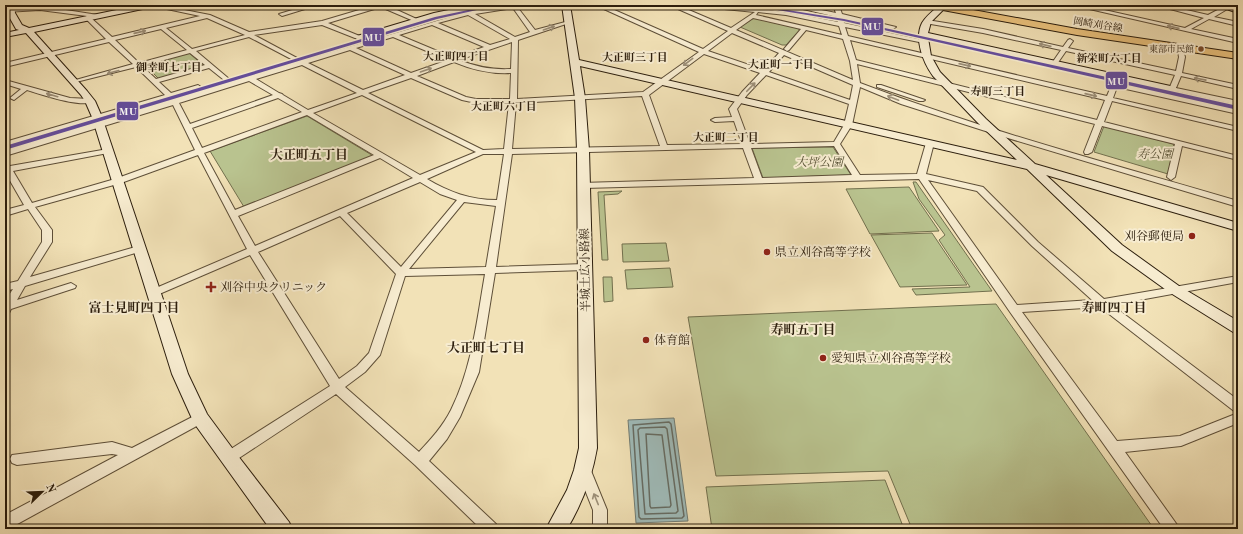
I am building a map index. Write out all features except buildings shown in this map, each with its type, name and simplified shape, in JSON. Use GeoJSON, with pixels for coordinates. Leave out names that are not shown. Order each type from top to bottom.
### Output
{"type":"FeatureCollection","features":[{"type":"Feature","properties":{"kind":"main road","name":"岡崎刈谷線"},"geometry":{"type":"LineString","coordinates":[[939,6],[1077,32],[1238,56]]}},
{"type":"Feature","properties":{"kind":"street"},"geometry":{"type":"LineString","coordinates":[[37,5],[8,9],[19,27],[28,30],[87,97],[98,121],[180,374],[200,418],[228,458],[282,529]]}},
{"type":"Feature","properties":{"kind":"street"},"geometry":{"type":"LineString","coordinates":[[47,9],[61,5]]}},
{"type":"Feature","properties":{"kind":"street"},"geometry":{"type":"LineString","coordinates":[[5,35],[151,5],[208,16],[249,34],[295,59]]}},
{"type":"Feature","properties":{"kind":"street"},"geometry":{"type":"LineString","coordinates":[[282,14],[315,5]]}},
{"type":"Feature","properties":{"kind":"street"},"geometry":{"type":"LineString","coordinates":[[74,82],[249,34],[323,23],[379,5],[418,21]]}},
{"type":"Feature","properties":{"kind":"street"},"geometry":{"type":"LineString","coordinates":[[450,5],[469,13],[515,39]]}},
{"type":"Feature","properties":{"kind":"street"},"geometry":{"type":"LineString","coordinates":[[5,154],[98,121],[172,98],[226,79],[418,21],[460,9],[484,5]]}},
{"type":"Feature","properties":{"kind":"street"},"geometry":{"type":"LineString","coordinates":[[172,98],[250,78],[469,13],[524,5]]}},
{"type":"Feature","properties":{"kind":"street","name":"半城土広小路線"},"geometry":{"type":"LineString","coordinates":[[556,529],[576,495],[584,470],[588,448],[583,150],[580,98],[567,22],[566,5]]}},
{"type":"Feature","properties":{"kind":"street"},"geometry":{"type":"LineString","coordinates":[[598,5],[703,51],[852,103]]}},
{"type":"Feature","properties":{"kind":"street"},"geometry":{"type":"LineString","coordinates":[[672,5],[733,29],[904,102],[1238,204]]}},
{"type":"Feature","properties":{"kind":"street"},"geometry":{"type":"LineString","coordinates":[[682,5],[733,29]]}},
{"type":"Feature","properties":{"kind":"street"},"geometry":{"type":"LineString","coordinates":[[704,5],[760,10],[922,36],[1238,103]]}},
{"type":"Feature","properties":{"kind":"street"},"geometry":{"type":"LineString","coordinates":[[789,5],[903,29]]}},
{"type":"Feature","properties":{"kind":"street"},"geometry":{"type":"LineString","coordinates":[[836,5],[853,60],[856,81],[848,125],[836,144]]}},
{"type":"Feature","properties":{"kind":"street"},"geometry":{"type":"LineString","coordinates":[[1079,5],[1238,42]]}},
{"type":"Feature","properties":{"kind":"street"},"geometry":{"type":"LineString","coordinates":[[1158,5],[1238,24]]}},
{"type":"Feature","properties":{"kind":"street"},"geometry":{"type":"LineString","coordinates":[[1219,5],[1238,11]]}},
{"type":"Feature","properties":{"kind":"street"},"geometry":{"type":"LineString","coordinates":[[514,6],[534,33]]}},
{"type":"Feature","properties":{"kind":"street"},"geometry":{"type":"LineString","coordinates":[[939,6],[927,22],[922,36],[930,66],[946,84],[982,121],[1117,248],[1174,289],[1238,328]]}},
{"type":"Feature","properties":{"kind":"street"},"geometry":{"type":"LineString","coordinates":[[21,7],[98,16]]}},
{"type":"Feature","properties":{"kind":"street"},"geometry":{"type":"LineString","coordinates":[[21,7],[28,25],[28,30]]}},
{"type":"Feature","properties":{"kind":"street"},"geometry":{"type":"LineString","coordinates":[[1186,30],[1227,7]]}},
{"type":"Feature","properties":{"kind":"street"},"geometry":{"type":"LineString","coordinates":[[350,48],[464,99],[476,101],[513,101],[646,94],[760,10]]}},
{"type":"Feature","properties":{"kind":"street"},"geometry":{"type":"LineString","coordinates":[[5,65],[208,16]]}},
{"type":"Feature","properties":{"kind":"street"},"geometry":{"type":"LineString","coordinates":[[751,16],[1238,129]]}},
{"type":"Feature","properties":{"kind":"street"},"geometry":{"type":"LineString","coordinates":[[88,18],[172,98],[252,250],[337,387],[420,461],[491,529]]}},
{"type":"Feature","properties":{"kind":"street"},"geometry":{"type":"LineString","coordinates":[[5,213],[28,205],[118,181],[490,47],[567,22]]}},
{"type":"Feature","properties":{"kind":"street"},"geometry":{"type":"LineString","coordinates":[[927,22],[983,31],[1238,87]]}},
{"type":"Feature","properties":{"kind":"street"},"geometry":{"type":"LineString","coordinates":[[323,23],[360,38]]}},
{"type":"Feature","properties":{"kind":"street"},"geometry":{"type":"LineString","coordinates":[[432,23],[490,47]]}},
{"type":"Feature","properties":{"kind":"street"},"geometry":{"type":"LineString","coordinates":[[162,27],[226,79]]}},
{"type":"Feature","properties":{"kind":"street"},"geometry":{"type":"LineString","coordinates":[[759,180],[733,109],[740,99],[804,29]]}},
{"type":"Feature","properties":{"kind":"street"},"geometry":{"type":"LineString","coordinates":[[393,35],[483,70],[513,71]]}},
{"type":"Feature","properties":{"kind":"street"},"geometry":{"type":"LineString","coordinates":[[922,36],[1115,84],[1238,112]]}},
{"type":"Feature","properties":{"kind":"street"},"geometry":{"type":"LineString","coordinates":[[420,461],[442,436],[456,413],[468,388],[473,372],[491,270],[508,151],[513,101],[515,39]]}},
{"type":"Feature","properties":{"kind":"street"},"geometry":{"type":"LineString","coordinates":[[1055,63],[1070,41]]}},
{"type":"Feature","properties":{"kind":"street"},"geometry":{"type":"LineString","coordinates":[[1172,89],[1178,74],[1182,55],[1180,47]]}},
{"type":"Feature","properties":{"kind":"street"},"geometry":{"type":"LineString","coordinates":[[853,60],[1238,158]]}},
{"type":"Feature","properties":{"kind":"street"},"geometry":{"type":"LineString","coordinates":[[574,62],[740,99],[1032,168],[1238,227]]}},
{"type":"Feature","properties":{"kind":"street"},"geometry":{"type":"LineString","coordinates":[[302,63],[482,152]]}},
{"type":"Feature","properties":{"kind":"street"},"geometry":{"type":"LineString","coordinates":[[154,81],[209,66]]}},
{"type":"Feature","properties":{"kind":"street"},"geometry":{"type":"LineString","coordinates":[[250,78],[443,192],[461,200],[482,203],[500,203]]}},
{"type":"Feature","properties":{"kind":"street"},"geometry":{"type":"LineString","coordinates":[[856,81],[982,121],[1238,197]]}},
{"type":"Feature","properties":{"kind":"street"},"geometry":{"type":"LineString","coordinates":[[5,82],[70,100],[87,97]]}},
{"type":"Feature","properties":{"kind":"street"},"geometry":{"type":"LineString","coordinates":[[1088,152],[1115,84]]}},
{"type":"Feature","properties":{"kind":"street"},"geometry":{"type":"LineString","coordinates":[[14,98],[26,88]]}},
{"type":"Feature","properties":{"kind":"street"},"geometry":{"type":"LineString","coordinates":[[646,94],[664,147]]}},
{"type":"Feature","properties":{"kind":"street"},"geometry":{"type":"LineString","coordinates":[[187,127],[280,95]]}},
{"type":"Feature","properties":{"kind":"street"},"geometry":{"type":"LineString","coordinates":[[715,120],[736,119]]}},
{"type":"Feature","properties":{"kind":"street"},"geometry":{"type":"LineString","coordinates":[[5,144],[98,121]]}},
{"type":"Feature","properties":{"kind":"street"},"geometry":{"type":"LineString","coordinates":[[921,176],[930,143]]}},
{"type":"Feature","properties":{"kind":"street"},"geometry":{"type":"LineString","coordinates":[[1171,177],[1179,143]]}},
{"type":"Feature","properties":{"kind":"street"},"geometry":{"type":"LineString","coordinates":[[153,293],[482,152],[836,144]]}},
{"type":"Feature","properties":{"kind":"street"},"geometry":{"type":"LineString","coordinates":[[836,144],[857,177]]}},
{"type":"Feature","properties":{"kind":"street"},"geometry":{"type":"LineString","coordinates":[[6,309],[20,283],[47,242],[47,230],[28,205],[7,167],[108,151]]}},
{"type":"Feature","properties":{"kind":"street"},"geometry":{"type":"LineString","coordinates":[[234,214],[381,155]]}},
{"type":"Feature","properties":{"kind":"street"},"geometry":{"type":"LineString","coordinates":[[921,176],[1014,309],[1173,529]]}},
{"type":"Feature","properties":{"kind":"street"},"geometry":{"type":"LineString","coordinates":[[584,185],[921,176],[980,189],[1035,244],[1102,303],[1238,407]]}},
{"type":"Feature","properties":{"kind":"street"},"geometry":{"type":"LineString","coordinates":[[228,458],[337,387],[362,368],[374,355],[401,273],[461,200]]}},
{"type":"Feature","properties":{"kind":"street"},"geometry":{"type":"LineString","coordinates":[[341,212],[401,273],[585,267]]}},
{"type":"Feature","properties":{"kind":"street"},"geometry":{"type":"LineString","coordinates":[[5,288],[139,249]]}},
{"type":"Feature","properties":{"kind":"street"},"geometry":{"type":"LineString","coordinates":[[1014,309],[1102,303],[1174,289],[1238,280]]}},
{"type":"Feature","properties":{"kind":"street"},"geometry":{"type":"LineString","coordinates":[[6,309],[71,286]]}},
{"type":"Feature","properties":{"kind":"street"},"geometry":{"type":"LineString","coordinates":[[5,523],[200,418]]}},
{"type":"Feature","properties":{"kind":"street"},"geometry":{"type":"LineString","coordinates":[[1114,447],[1181,441],[1238,418]]}},
{"type":"Feature","properties":{"kind":"street"},"geometry":{"type":"LineString","coordinates":[[17,459],[112,448],[132,454]]}},
{"type":"Feature","properties":{"kind":"street"},"geometry":{"type":"LineString","coordinates":[[584,470],[600,510],[600,529]]}},
{"type":"Feature","properties":{"kind":"green space"},"geometry":{"type":"Polygon","coordinates":[[[754,18],[800,30],[786,45],[782,45],[740,27],[754,18]]]}},
{"type":"Feature","properties":{"kind":"green space"},"geometry":{"type":"Polygon","coordinates":[[[189,53],[204,66],[159,79],[145,65],[189,53]]]}},
{"type":"Feature","properties":{"kind":"green space"},"geometry":{"type":"Polygon","coordinates":[[[307,116],[375,157],[244,207],[210,151],[307,116]]]}},
{"type":"Feature","properties":{"kind":"green space","name":"寿公園"},"geometry":{"type":"Polygon","coordinates":[[[1104,126],[1174,144],[1168,174],[1094,152],[1104,126]]]}},
{"type":"Feature","properties":{"kind":"green space","name":"大坪公園"},"geometry":{"type":"Polygon","coordinates":[[[833,147],[851,175],[763,178],[752,148],[833,147]]]}},
{"type":"Feature","properties":{"kind":"green space"},"geometry":{"type":"Polygon","coordinates":[[[913,182],[916,182],[992,291],[916,295],[912,289],[970,287],[939,240],[945,235],[919,199],[913,182]]]}},
{"type":"Feature","properties":{"kind":"green space"},"geometry":{"type":"Polygon","coordinates":[[[909,187],[939,231],[870,234],[846,189],[909,187]]]}},
{"type":"Feature","properties":{"kind":"green space"},"geometry":{"type":"Polygon","coordinates":[[[622,191],[618,194],[604,195],[608,260],[602,260],[598,192],[622,191]]]}},
{"type":"Feature","properties":{"kind":"green space"},"geometry":{"type":"Polygon","coordinates":[[[932,233],[967,285],[900,287],[871,235],[932,233]]]}},
{"type":"Feature","properties":{"kind":"green space"},"geometry":{"type":"Polygon","coordinates":[[[666,243],[669,261],[623,262],[622,244],[666,243]]]}},
{"type":"Feature","properties":{"kind":"green space"},"geometry":{"type":"Polygon","coordinates":[[[670,268],[673,287],[627,289],[625,270],[670,268]]]}},
{"type":"Feature","properties":{"kind":"green space"},"geometry":{"type":"Polygon","coordinates":[[[603,277],[612,277],[613,301],[604,302],[603,277]]]}},
{"type":"Feature","properties":{"kind":"green space"},"geometry":{"type":"Polygon","coordinates":[[[996,304],[1154,529],[912,529],[888,471],[716,476],[688,317],[996,304]]]}},
{"type":"Feature","properties":{"kind":"green space"},"geometry":{"type":"Polygon","coordinates":[[[885,480],[904,529],[712,529],[706,487],[885,480]]]}},
{"type":"Feature","properties":{"kind":"water"},"geometry":{"type":"Polygon","coordinates":[[[674,418],[688,521],[636,523],[628,420],[674,418]]]}},
{"type":"Feature","properties":{"kind":"transit line","name":"MU"},"geometry":{"type":"LineString","coordinates":[[5,148],[436,18],[497,5]]}},
{"type":"Feature","properties":{"kind":"transit line","name":"MU"},"geometry":{"type":"LineString","coordinates":[[749,5],[844,20],[1238,108]]}},
{"type":"Feature","properties":{"kind":"place","name":"東部市民館"},"geometry":{"type":"Point","coordinates":[1201,49]}},
{"type":"Feature","properties":{"kind":"place","name":"刈谷郵便局"},"geometry":{"type":"Point","coordinates":[1192,236]}},
{"type":"Feature","properties":{"kind":"place","name":"県立刈谷高等学校"},"geometry":{"type":"Point","coordinates":[767,252]}},
{"type":"Feature","properties":{"kind":"place","name":"刈谷中央クリニック"},"geometry":{"type":"Point","coordinates":[211,287]}},
{"type":"Feature","properties":{"kind":"place","name":"体育館"},"geometry":{"type":"Point","coordinates":[646,340]}},
{"type":"Feature","properties":{"kind":"place","name":"愛知県立刈谷高等学校"},"geometry":{"type":"Point","coordinates":[823,358]}},
{"type":"Feature","properties":{"kind":"district","name":"大正町四丁目"},"geometry":{"type":"Point","coordinates":[456,56]}},
{"type":"Feature","properties":{"kind":"district","name":"大正町三丁目"},"geometry":{"type":"Point","coordinates":[635,57]}},
{"type":"Feature","properties":{"kind":"district","name":"新栄町六丁目"},"geometry":{"type":"Point","coordinates":[1109,58]}},
{"type":"Feature","properties":{"kind":"district","name":"大正町一丁目"},"geometry":{"type":"Point","coordinates":[781,64]}},
{"type":"Feature","properties":{"kind":"district","name":"御幸町七丁目"},"geometry":{"type":"Point","coordinates":[169,67]}},
{"type":"Feature","properties":{"kind":"district","name":"寿町三丁目"},"geometry":{"type":"Point","coordinates":[998,91]}},
{"type":"Feature","properties":{"kind":"district","name":"大正町六丁目"},"geometry":{"type":"Point","coordinates":[504,106]}},
{"type":"Feature","properties":{"kind":"district","name":"大正町二丁目"},"geometry":{"type":"Point","coordinates":[726,137]}},
{"type":"Feature","properties":{"kind":"district","name":"大正町五丁目"},"geometry":{"type":"Point","coordinates":[309,154]}},
{"type":"Feature","properties":{"kind":"district","name":"富士見町四丁目"},"geometry":{"type":"Point","coordinates":[134,307]}},
{"type":"Feature","properties":{"kind":"district","name":"寿町四丁目"},"geometry":{"type":"Point","coordinates":[1114,307]}},
{"type":"Feature","properties":{"kind":"district","name":"寿町五丁目"},"geometry":{"type":"Point","coordinates":[803,329]}},
{"type":"Feature","properties":{"kind":"district","name":"大正町七丁目"},"geometry":{"type":"Point","coordinates":[486,347]}}]}
